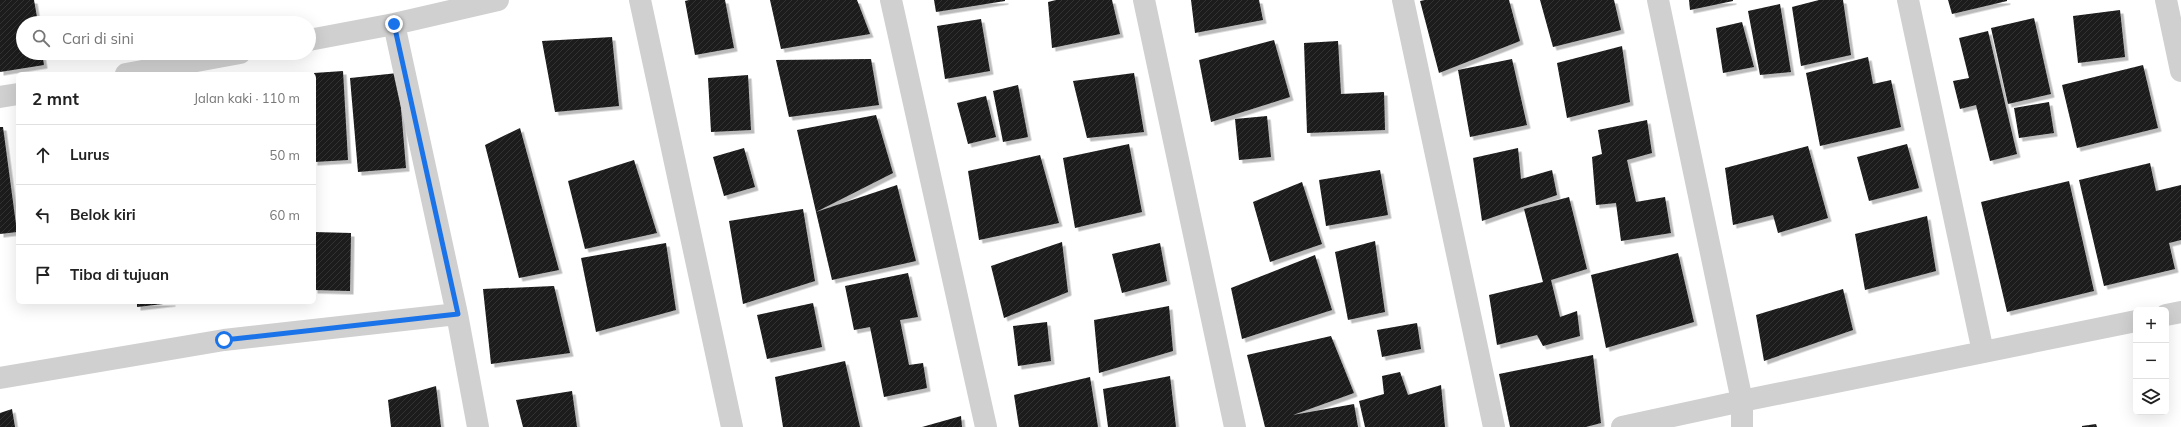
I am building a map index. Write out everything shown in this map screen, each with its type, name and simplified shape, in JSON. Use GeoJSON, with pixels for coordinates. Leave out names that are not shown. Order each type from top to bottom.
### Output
{"type":"FeatureCollection","features":[{"type":"Feature","properties":{"kind":"street"},"geometry":{"type":"LineString","coordinates":[[316,39],[394,24],[498,0]]}},
{"type":"Feature","properties":{"kind":"street"},"geometry":{"type":"LineString","coordinates":[[640,0],[732,427]]}},
{"type":"Feature","properties":{"kind":"street"},"geometry":{"type":"LineString","coordinates":[[892,0],[986,427]]}},
{"type":"Feature","properties":{"kind":"street"},"geometry":{"type":"LineString","coordinates":[[1144,0],[1235,427]]}},
{"type":"Feature","properties":{"kind":"street"},"geometry":{"type":"LineString","coordinates":[[1403,0],[1494,427]]}},
{"type":"Feature","properties":{"kind":"street"},"geometry":{"type":"LineString","coordinates":[[1658,0],[1742,401],[1742,427]]}},
{"type":"Feature","properties":{"kind":"street"},"geometry":{"type":"LineString","coordinates":[[1908,0],[1983,352]]}},
{"type":"Feature","properties":{"kind":"street"},"geometry":{"type":"LineString","coordinates":[[2166,0],[2181,71]]}},
{"type":"Feature","properties":{"kind":"street"},"geometry":{"type":"LineString","coordinates":[[394,24],[458,314],[478,427]]}},
{"type":"Feature","properties":{"kind":"street"},"geometry":{"type":"LineString","coordinates":[[137,72],[202,60]]}},
{"type":"Feature","properties":{"kind":"street"},"geometry":{"type":"LineString","coordinates":[[0,97],[16,94]]}},
{"type":"Feature","properties":{"kind":"street"},"geometry":{"type":"LineString","coordinates":[[2169,314],[2181,312]]}},
{"type":"Feature","properties":{"kind":"street"},"geometry":{"type":"LineString","coordinates":[[0,378],[224,340],[458,314]]}},
{"type":"Feature","properties":{"kind":"street"},"geometry":{"type":"LineString","coordinates":[[1622,427],[1742,401],[2133,322]]}},
{"type":"Feature","properties":{"kind":"building"},"geometry":{"type":"Polygon","coordinates":[[[0,0],[34,0],[37,16],[16,16],[16,60],[43,60],[44,65],[0,72],[0,0]]]}},
{"type":"Feature","properties":{"kind":"building"},"geometry":{"type":"Polygon","coordinates":[[[725,0],[734,48],[695,55],[685,1],[725,0]]]}},
{"type":"Feature","properties":{"kind":"building"},"geometry":{"type":"Polygon","coordinates":[[[770,0],[857,0],[870,34],[781,49],[770,0]]]}},
{"type":"Feature","properties":{"kind":"building"},"geometry":{"type":"Polygon","coordinates":[[[934,0],[1005,0],[1005,1],[936,12],[934,0]]]}},
{"type":"Feature","properties":{"kind":"building"},"geometry":{"type":"Polygon","coordinates":[[[1056,0],[1112,0],[1120,34],[1052,48],[1048,2],[1056,0]]]}},
{"type":"Feature","properties":{"kind":"building"},"geometry":{"type":"Polygon","coordinates":[[[1191,0],[1259,0],[1263,20],[1195,33],[1191,0]]]}},
{"type":"Feature","properties":{"kind":"building"},"geometry":{"type":"Polygon","coordinates":[[[1509,0],[1520,41],[1439,73],[1420,1],[1509,0]]]}},
{"type":"Feature","properties":{"kind":"building"},"geometry":{"type":"Polygon","coordinates":[[[1540,0],[1614,0],[1621,30],[1553,47],[1540,0]]]}},
{"type":"Feature","properties":{"kind":"building"},"geometry":{"type":"Polygon","coordinates":[[[1689,0],[1733,0],[1733,1],[1690,10],[1689,0]]]}},
{"type":"Feature","properties":{"kind":"building"},"geometry":{"type":"Polygon","coordinates":[[[1819,0],[1843,0],[1851,55],[1801,66],[1792,7],[1819,0]]]}},
{"type":"Feature","properties":{"kind":"building"},"geometry":{"type":"Polygon","coordinates":[[[1948,0],[2007,0],[2007,1],[1952,14],[1948,0]]]}},
{"type":"Feature","properties":{"kind":"building"},"geometry":{"type":"Polygon","coordinates":[[[1780,4],[1791,72],[1760,75],[1748,11],[1780,4]]]}},
{"type":"Feature","properties":{"kind":"building"},"geometry":{"type":"Polygon","coordinates":[[[2120,10],[2125,57],[2078,63],[2073,16],[2120,10]]]}},
{"type":"Feature","properties":{"kind":"building"},"geometry":{"type":"Polygon","coordinates":[[[2034,18],[2051,94],[2008,104],[1991,28],[2034,18]]]}},
{"type":"Feature","properties":{"kind":"building"},"geometry":{"type":"Polygon","coordinates":[[[981,19],[990,71],[945,79],[937,26],[981,19]]]}},
{"type":"Feature","properties":{"kind":"building"},"geometry":{"type":"Polygon","coordinates":[[[1742,22],[1754,67],[1723,73],[1716,28],[1742,22]]]}},
{"type":"Feature","properties":{"kind":"building"},"geometry":{"type":"Polygon","coordinates":[[[1988,31],[2017,154],[1990,161],[1976,105],[1960,109],[1953,81],[1969,78],[1959,38],[1988,31]]]}},
{"type":"Feature","properties":{"kind":"building"},"geometry":{"type":"Polygon","coordinates":[[[612,37],[619,106],[555,112],[542,41],[612,37]]]}},
{"type":"Feature","properties":{"kind":"building"},"geometry":{"type":"Polygon","coordinates":[[[1274,40],[1290,97],[1211,122],[1199,60],[1274,40]]]}},
{"type":"Feature","properties":{"kind":"building"},"geometry":{"type":"Polygon","coordinates":[[[1338,41],[1341,94],[1384,92],[1385,130],[1307,133],[1304,43],[1338,41]]]}},
{"type":"Feature","properties":{"kind":"building"},"geometry":{"type":"Polygon","coordinates":[[[1622,46],[1630,102],[1567,118],[1557,63],[1622,46]]]}},
{"type":"Feature","properties":{"kind":"building"},"geometry":{"type":"Polygon","coordinates":[[[1868,57],[1873,84],[1891,80],[1901,127],[1820,146],[1806,73],[1868,57]]]}},
{"type":"Feature","properties":{"kind":"building"},"geometry":{"type":"Polygon","coordinates":[[[871,59],[879,105],[789,117],[776,60],[871,59]]]}},
{"type":"Feature","properties":{"kind":"building"},"geometry":{"type":"Polygon","coordinates":[[[1512,59],[1527,125],[1470,137],[1458,70],[1512,59]]]}},
{"type":"Feature","properties":{"kind":"building"},"geometry":{"type":"Polygon","coordinates":[[[2143,65],[2158,128],[2077,148],[2062,85],[2143,65]]]}},
{"type":"Feature","properties":{"kind":"building"},"geometry":{"type":"Polygon","coordinates":[[[343,71],[348,160],[316,162],[316,73],[343,71]]]}},
{"type":"Feature","properties":{"kind":"building"},"geometry":{"type":"Polygon","coordinates":[[[398,73],[406,168],[358,172],[350,78],[398,73]]]}},
{"type":"Feature","properties":{"kind":"building"},"geometry":{"type":"Polygon","coordinates":[[[1134,73],[1144,132],[1087,138],[1073,81],[1134,73]]]}},
{"type":"Feature","properties":{"kind":"building"},"geometry":{"type":"Polygon","coordinates":[[[748,75],[751,130],[711,132],[708,78],[748,75]]]}},
{"type":"Feature","properties":{"kind":"building"},"geometry":{"type":"Polygon","coordinates":[[[1018,85],[1028,137],[1003,142],[993,91],[1018,85]]]}},
{"type":"Feature","properties":{"kind":"building"},"geometry":{"type":"Polygon","coordinates":[[[986,96],[996,137],[968,144],[957,103],[986,96]]]}},
{"type":"Feature","properties":{"kind":"building"},"geometry":{"type":"Polygon","coordinates":[[[2049,102],[2054,133],[2019,138],[2014,108],[2049,102]]]}},
{"type":"Feature","properties":{"kind":"building"},"geometry":{"type":"Polygon","coordinates":[[[876,115],[893,173],[816,212],[797,130],[876,115]]]}},
{"type":"Feature","properties":{"kind":"building"},"geometry":{"type":"Polygon","coordinates":[[[1267,116],[1271,157],[1239,160],[1235,119],[1267,116]]]}},
{"type":"Feature","properties":{"kind":"building"},"geometry":{"type":"Polygon","coordinates":[[[1647,120],[1652,153],[1627,160],[1636,202],[1665,197],[1671,233],[1621,241],[1616,203],[1596,205],[1592,157],[1602,154],[1598,130],[1647,120]]]}},
{"type":"Feature","properties":{"kind":"building"},"geometry":{"type":"Polygon","coordinates":[[[0,127],[3,127],[16,232],[0,234],[0,127]]]}},
{"type":"Feature","properties":{"kind":"building"},"geometry":{"type":"Polygon","coordinates":[[[520,128],[559,270],[519,278],[485,145],[520,128]]]}},
{"type":"Feature","properties":{"kind":"building"},"geometry":{"type":"Polygon","coordinates":[[[1129,144],[1142,212],[1075,228],[1063,158],[1129,144]]]}},
{"type":"Feature","properties":{"kind":"building"},"geometry":{"type":"Polygon","coordinates":[[[1907,144],[1919,188],[1869,201],[1857,157],[1907,144]]]}},
{"type":"Feature","properties":{"kind":"building"},"geometry":{"type":"Polygon","coordinates":[[[1808,146],[1828,218],[1778,233],[1773,215],[1733,225],[1725,168],[1808,146]]]}},
{"type":"Feature","properties":{"kind":"building"},"geometry":{"type":"Polygon","coordinates":[[[744,148],[755,187],[724,196],[713,157],[744,148]]]}},
{"type":"Feature","properties":{"kind":"building"},"geometry":{"type":"Polygon","coordinates":[[[1518,148],[1521,179],[1552,170],[1557,195],[1482,221],[1473,158],[1518,148]]]}},
{"type":"Feature","properties":{"kind":"building"},"geometry":{"type":"Polygon","coordinates":[[[1040,155],[1059,223],[979,240],[968,171],[1040,155]]]}},
{"type":"Feature","properties":{"kind":"building"},"geometry":{"type":"Polygon","coordinates":[[[634,160],[657,233],[585,249],[568,181],[634,160]]]}},
{"type":"Feature","properties":{"kind":"building"},"geometry":{"type":"Polygon","coordinates":[[[2150,163],[2156,191],[2181,185],[2181,240],[2169,243],[2175,269],[2104,286],[2079,180],[2150,163]]]}},
{"type":"Feature","properties":{"kind":"building"},"geometry":{"type":"Polygon","coordinates":[[[1380,170],[1388,215],[1326,226],[1319,180],[1380,170]]]}},
{"type":"Feature","properties":{"kind":"building"},"geometry":{"type":"Polygon","coordinates":[[[2069,181],[2094,291],[2007,312],[1981,202],[2069,181]]]}},
{"type":"Feature","properties":{"kind":"building"},"geometry":{"type":"Polygon","coordinates":[[[1302,182],[1322,244],[1270,262],[1253,202],[1302,182]]]}},
{"type":"Feature","properties":{"kind":"building"},"geometry":{"type":"Polygon","coordinates":[[[897,185],[916,261],[832,280],[816,212],[897,185]]]}},
{"type":"Feature","properties":{"kind":"building"},"geometry":{"type":"Polygon","coordinates":[[[1569,197],[1587,269],[1551,280],[1560,317],[1577,311],[1580,336],[1543,346],[1537,335],[1497,345],[1489,295],[1543,282],[1524,209],[1569,197]]]}},
{"type":"Feature","properties":{"kind":"building"},"geometry":{"type":"Polygon","coordinates":[[[803,209],[815,281],[743,304],[729,221],[803,209]]]}},
{"type":"Feature","properties":{"kind":"building"},"geometry":{"type":"Polygon","coordinates":[[[1927,216],[1936,271],[1865,290],[1855,234],[1927,216]]]}},
{"type":"Feature","properties":{"kind":"building"},"geometry":{"type":"Polygon","coordinates":[[[316,232],[351,233],[350,291],[316,290],[316,232]]]}},
{"type":"Feature","properties":{"kind":"building"},"geometry":{"type":"Polygon","coordinates":[[[1375,241],[1385,312],[1348,320],[1335,252],[1375,241]]]}},
{"type":"Feature","properties":{"kind":"building"},"geometry":{"type":"Polygon","coordinates":[[[1062,242],[1068,292],[1004,318],[991,266],[1062,242]]]}},
{"type":"Feature","properties":{"kind":"building"},"geometry":{"type":"Polygon","coordinates":[[[666,243],[676,310],[596,332],[581,258],[666,243]]]}},
{"type":"Feature","properties":{"kind":"building"},"geometry":{"type":"Polygon","coordinates":[[[1160,243],[1167,281],[1122,293],[1112,254],[1160,243]]]}},
{"type":"Feature","properties":{"kind":"building"},"geometry":{"type":"Polygon","coordinates":[[[1678,253],[1694,322],[1606,348],[1591,275],[1678,253]]]}},
{"type":"Feature","properties":{"kind":"building"},"geometry":{"type":"Polygon","coordinates":[[[1315,255],[1332,310],[1242,339],[1231,288],[1315,255]]]}},
{"type":"Feature","properties":{"kind":"building"},"geometry":{"type":"Polygon","coordinates":[[[908,273],[918,317],[900,320],[909,365],[923,363],[927,388],[884,397],[870,327],[854,330],[845,286],[908,273]]]}},
{"type":"Feature","properties":{"kind":"building"},"geometry":{"type":"Polygon","coordinates":[[[554,286],[570,353],[491,364],[483,289],[554,286]]]}},
{"type":"Feature","properties":{"kind":"building"},"geometry":{"type":"Polygon","coordinates":[[[1843,289],[1853,330],[1764,361],[1756,315],[1843,289]]]}},
{"type":"Feature","properties":{"kind":"building"},"geometry":{"type":"Polygon","coordinates":[[[813,303],[822,347],[767,359],[757,315],[813,303]]]}},
{"type":"Feature","properties":{"kind":"building"},"geometry":{"type":"Polygon","coordinates":[[[137,304],[163,304],[137,307],[137,304]]]}},
{"type":"Feature","properties":{"kind":"building"},"geometry":{"type":"Polygon","coordinates":[[[1169,306],[1173,351],[1099,373],[1094,320],[1169,306]]]}},
{"type":"Feature","properties":{"kind":"building"},"geometry":{"type":"Polygon","coordinates":[[[1047,322],[1051,361],[1018,366],[1013,326],[1047,322]]]}},
{"type":"Feature","properties":{"kind":"building"},"geometry":{"type":"Polygon","coordinates":[[[1417,323],[1421,349],[1382,357],[1377,330],[1417,323]]]}},
{"type":"Feature","properties":{"kind":"building"},"geometry":{"type":"Polygon","coordinates":[[[1331,336],[1354,393],[1293,415],[1354,404],[1358,427],[1265,427],[1247,355],[1331,336]]]}},
{"type":"Feature","properties":{"kind":"building"},"geometry":{"type":"Polygon","coordinates":[[[1593,355],[1601,423],[1586,427],[1510,427],[1499,374],[1593,355]]]}},
{"type":"Feature","properties":{"kind":"building"},"geometry":{"type":"Polygon","coordinates":[[[845,361],[860,427],[783,427],[775,377],[845,361]]]}},
{"type":"Feature","properties":{"kind":"building"},"geometry":{"type":"Polygon","coordinates":[[[1400,372],[1408,395],[1441,385],[1445,427],[1365,427],[1359,401],[1384,394],[1382,376],[1400,372]]]}},
{"type":"Feature","properties":{"kind":"building"},"geometry":{"type":"Polygon","coordinates":[[[1170,376],[1176,427],[1108,427],[1103,389],[1170,376]]]}},
{"type":"Feature","properties":{"kind":"building"},"geometry":{"type":"Polygon","coordinates":[[[1090,377],[1098,427],[1019,427],[1014,395],[1090,377]]]}},
{"type":"Feature","properties":{"kind":"building"},"geometry":{"type":"Polygon","coordinates":[[[436,386],[441,427],[391,427],[388,400],[436,386]]]}},
{"type":"Feature","properties":{"kind":"building"},"geometry":{"type":"Polygon","coordinates":[[[572,391],[577,427],[523,427],[516,400],[572,391]]]}},
{"type":"Feature","properties":{"kind":"building"},"geometry":{"type":"Polygon","coordinates":[[[12,409],[15,427],[0,427],[0,413],[12,409]]]}},
{"type":"Feature","properties":{"kind":"building"},"geometry":{"type":"Polygon","coordinates":[[[961,416],[962,427],[922,427],[961,416]]]}},
{"type":"Feature","properties":{"kind":"building"},"geometry":{"type":"Polygon","coordinates":[[[2096,424],[2097,427],[2082,427],[2082,426],[2096,424]]]}},
{"type":"Feature","properties":{"kind":"route"},"geometry":{"type":"LineString","coordinates":[[224,340],[458,314],[394,24]]}}]}
